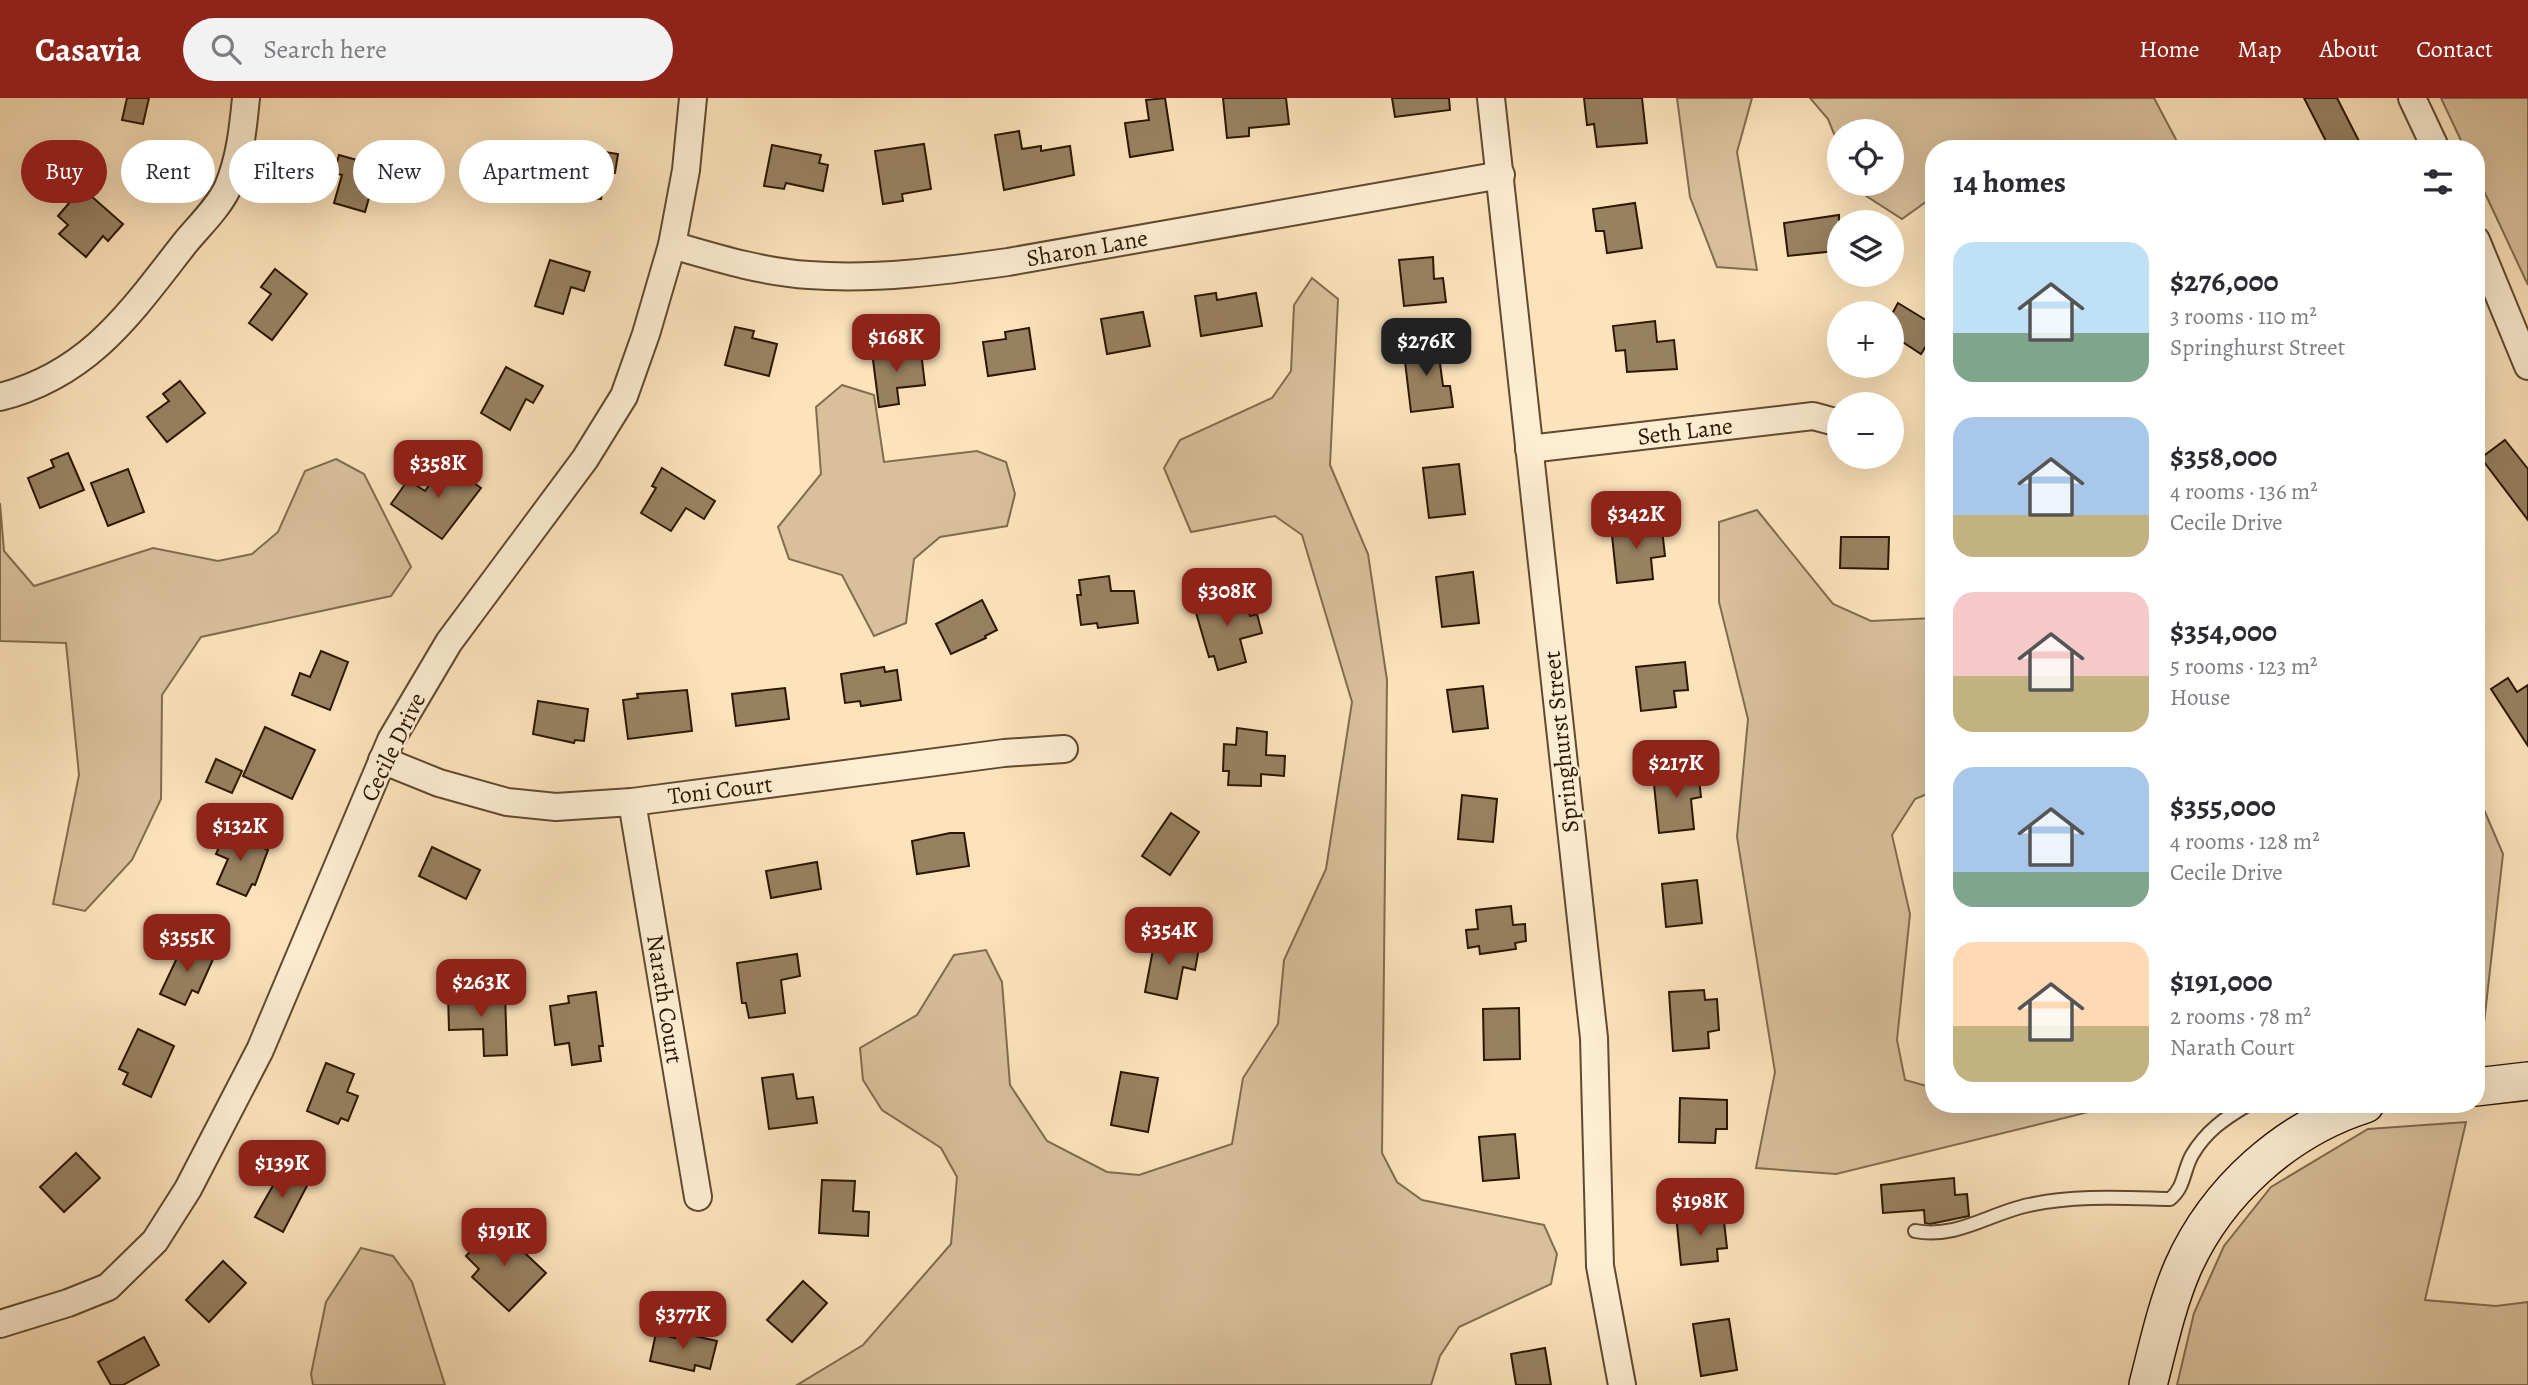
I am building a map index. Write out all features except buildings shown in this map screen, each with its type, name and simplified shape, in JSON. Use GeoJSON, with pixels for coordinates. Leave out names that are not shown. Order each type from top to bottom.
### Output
{"type":"FeatureCollection","features":[{"type":"Feature","properties":{"kind":"street"},"geometry":{"type":"LineString","coordinates":[[0,397],[26,391],[65,372],[118,328],[227,190],[241,146],[246,98]]}},
{"type":"Feature","properties":{"kind":"street","name":"Cecile Drive"},"geometry":{"type":"LineString","coordinates":[[0,1324],[68,1303],[107,1287],[155,1241],[188,1189],[260,1050],[391,740],[449,642],[585,459],[624,396],[672,245],[694,98]]}},
{"type":"Feature","properties":{"kind":"street","name":"Springhurst Street"},"geometry":{"type":"LineString","coordinates":[[1491,98],[1594,1038],[1600,1266],[1622,1385]]}},
{"type":"Feature","properties":{"kind":"street"},"geometry":{"type":"LineString","coordinates":[[2412,98],[2432,140]]}},
{"type":"Feature","properties":{"kind":"street","name":"Sharon Lane"},"geometry":{"type":"LineString","coordinates":[[672,245],[739,265],[809,275],[926,273],[1008,262],[1501,175]]}},
{"type":"Feature","properties":{"kind":"street"},"geometry":{"type":"LineString","coordinates":[[2485,262],[2528,366]]}},
{"type":"Feature","properties":{"kind":"street","name":"Seth Lane"},"geometry":{"type":"LineString","coordinates":[[1529,449],[1813,416],[1827,420]]}},
{"type":"Feature","properties":{"kind":"street","name":"Toni Court"},"geometry":{"type":"LineString","coordinates":[[383,760],[439,783],[507,802],[556,807],[632,802],[1004,753],[1064,749]]}},
{"type":"Feature","properties":{"kind":"street","name":"Narath Court"},"geometry":{"type":"LineString","coordinates":[[632,802],[698,1197]]}},
{"type":"Feature","properties":{"kind":"street"},"geometry":{"type":"LineString","coordinates":[[2485,1086],[2528,1082]]}},
{"type":"Feature","properties":{"kind":"street"},"geometry":{"type":"LineString","coordinates":[[2148,1385],[2160,1334],[2183,1266],[2215,1215],[2256,1165],[2304,1130],[2337,1113]]}},
{"type":"Feature","properties":{"kind":"lane"},"geometry":{"type":"LineString","coordinates":[[1915,1231],[1934,1235],[1971,1226],[2026,1205],[2078,1197],[2170,1199],[2179,1191],[2191,1156],[2218,1122],[2234,1113]]}},
{"type":"Feature","properties":{"kind":"shaded area"},"geometry":{"type":"Polygon","coordinates":[[[1677,98],[1752,98],[1737,152],[1757,270],[1717,267],[1690,197],[1677,98]]]}},
{"type":"Feature","properties":{"kind":"shaded area"},"geometry":{"type":"Polygon","coordinates":[[[1810,98],[2154,98],[2176,140],[1925,140],[1925,202],[1904,218],[1904,210],[1888,210],[1866,196],[1904,196],[1904,119],[1828,119],[1810,98]]]}},
{"type":"Feature","properties":{"kind":"shaded area"},"geometry":{"type":"Polygon","coordinates":[[[2441,98],[2528,98],[2528,285],[2485,193],[2485,140],[2461,140],[2441,98]]]}},
{"type":"Feature","properties":{"kind":"shaded area"},"geometry":{"type":"Polygon","coordinates":[[[1312,278],[1338,299],[1330,465],[1368,554],[1387,680],[1382,1153],[1397,1182],[1422,1200],[1544,1225],[1557,1254],[1551,1284],[1459,1327],[1440,1356],[1431,1385],[797,1385],[863,1345],[951,1244],[957,1177],[941,1148],[882,1110],[863,1080],[860,1048],[917,1015],[954,955],[986,950],[1002,982],[1010,1085],[1047,1141],[1107,1172],[1139,1175],[1232,1144],[1243,1078],[1278,1024],[1284,960],[1326,869],[1352,702],[1302,535],[1275,516],[1191,532],[1164,468],[1180,440],[1272,398],[1291,371],[1294,305],[1312,278]]]}},
{"type":"Feature","properties":{"kind":"shaded area"},"geometry":{"type":"Polygon","coordinates":[[[842,385],[874,395],[884,462],[977,451],[1006,462],[1015,494],[1007,526],[940,537],[914,559],[906,623],[874,636],[842,575],[789,559],[778,527],[821,474],[816,407],[842,385]]]}},
{"type":"Feature","properties":{"kind":"shaded area"},"geometry":{"type":"Polygon","coordinates":[[[336,459],[364,474],[411,567],[391,596],[201,637],[162,695],[161,799],[132,860],[85,911],[53,904],[79,775],[66,643],[0,641],[0,503],[4,551],[34,586],[153,548],[218,561],[252,554],[278,532],[305,471],[336,459]]]}},
{"type":"Feature","properties":{"kind":"shaded area"},"geometry":{"type":"Polygon","coordinates":[[[1757,510],[1833,604],[1871,621],[1925,618],[1925,795],[1915,799],[1892,835],[1910,914],[1897,1040],[1905,1080],[1925,1086],[1925,1113],[2085,1113],[1836,1174],[1756,1168],[1775,1072],[1737,837],[1748,719],[1719,602],[1719,522],[1757,510]]]}},
{"type":"Feature","properties":{"kind":"shaded area"},"geometry":{"type":"Polygon","coordinates":[[[2485,812],[2503,854],[2485,1014],[2485,812]]]}},
{"type":"Feature","properties":{"kind":"shaded area"},"geometry":{"type":"Polygon","coordinates":[[[2466,1122],[2425,1300],[2496,1306],[2528,1302],[2528,1385],[2177,1385],[2194,1313],[2224,1246],[2271,1187],[2368,1129],[2466,1122]]]}},
{"type":"Feature","properties":{"kind":"shaded area"},"geometry":{"type":"Polygon","coordinates":[[[361,1248],[393,1256],[412,1282],[445,1385],[313,1385],[311,1374],[326,1302],[361,1248]]]}}]}
